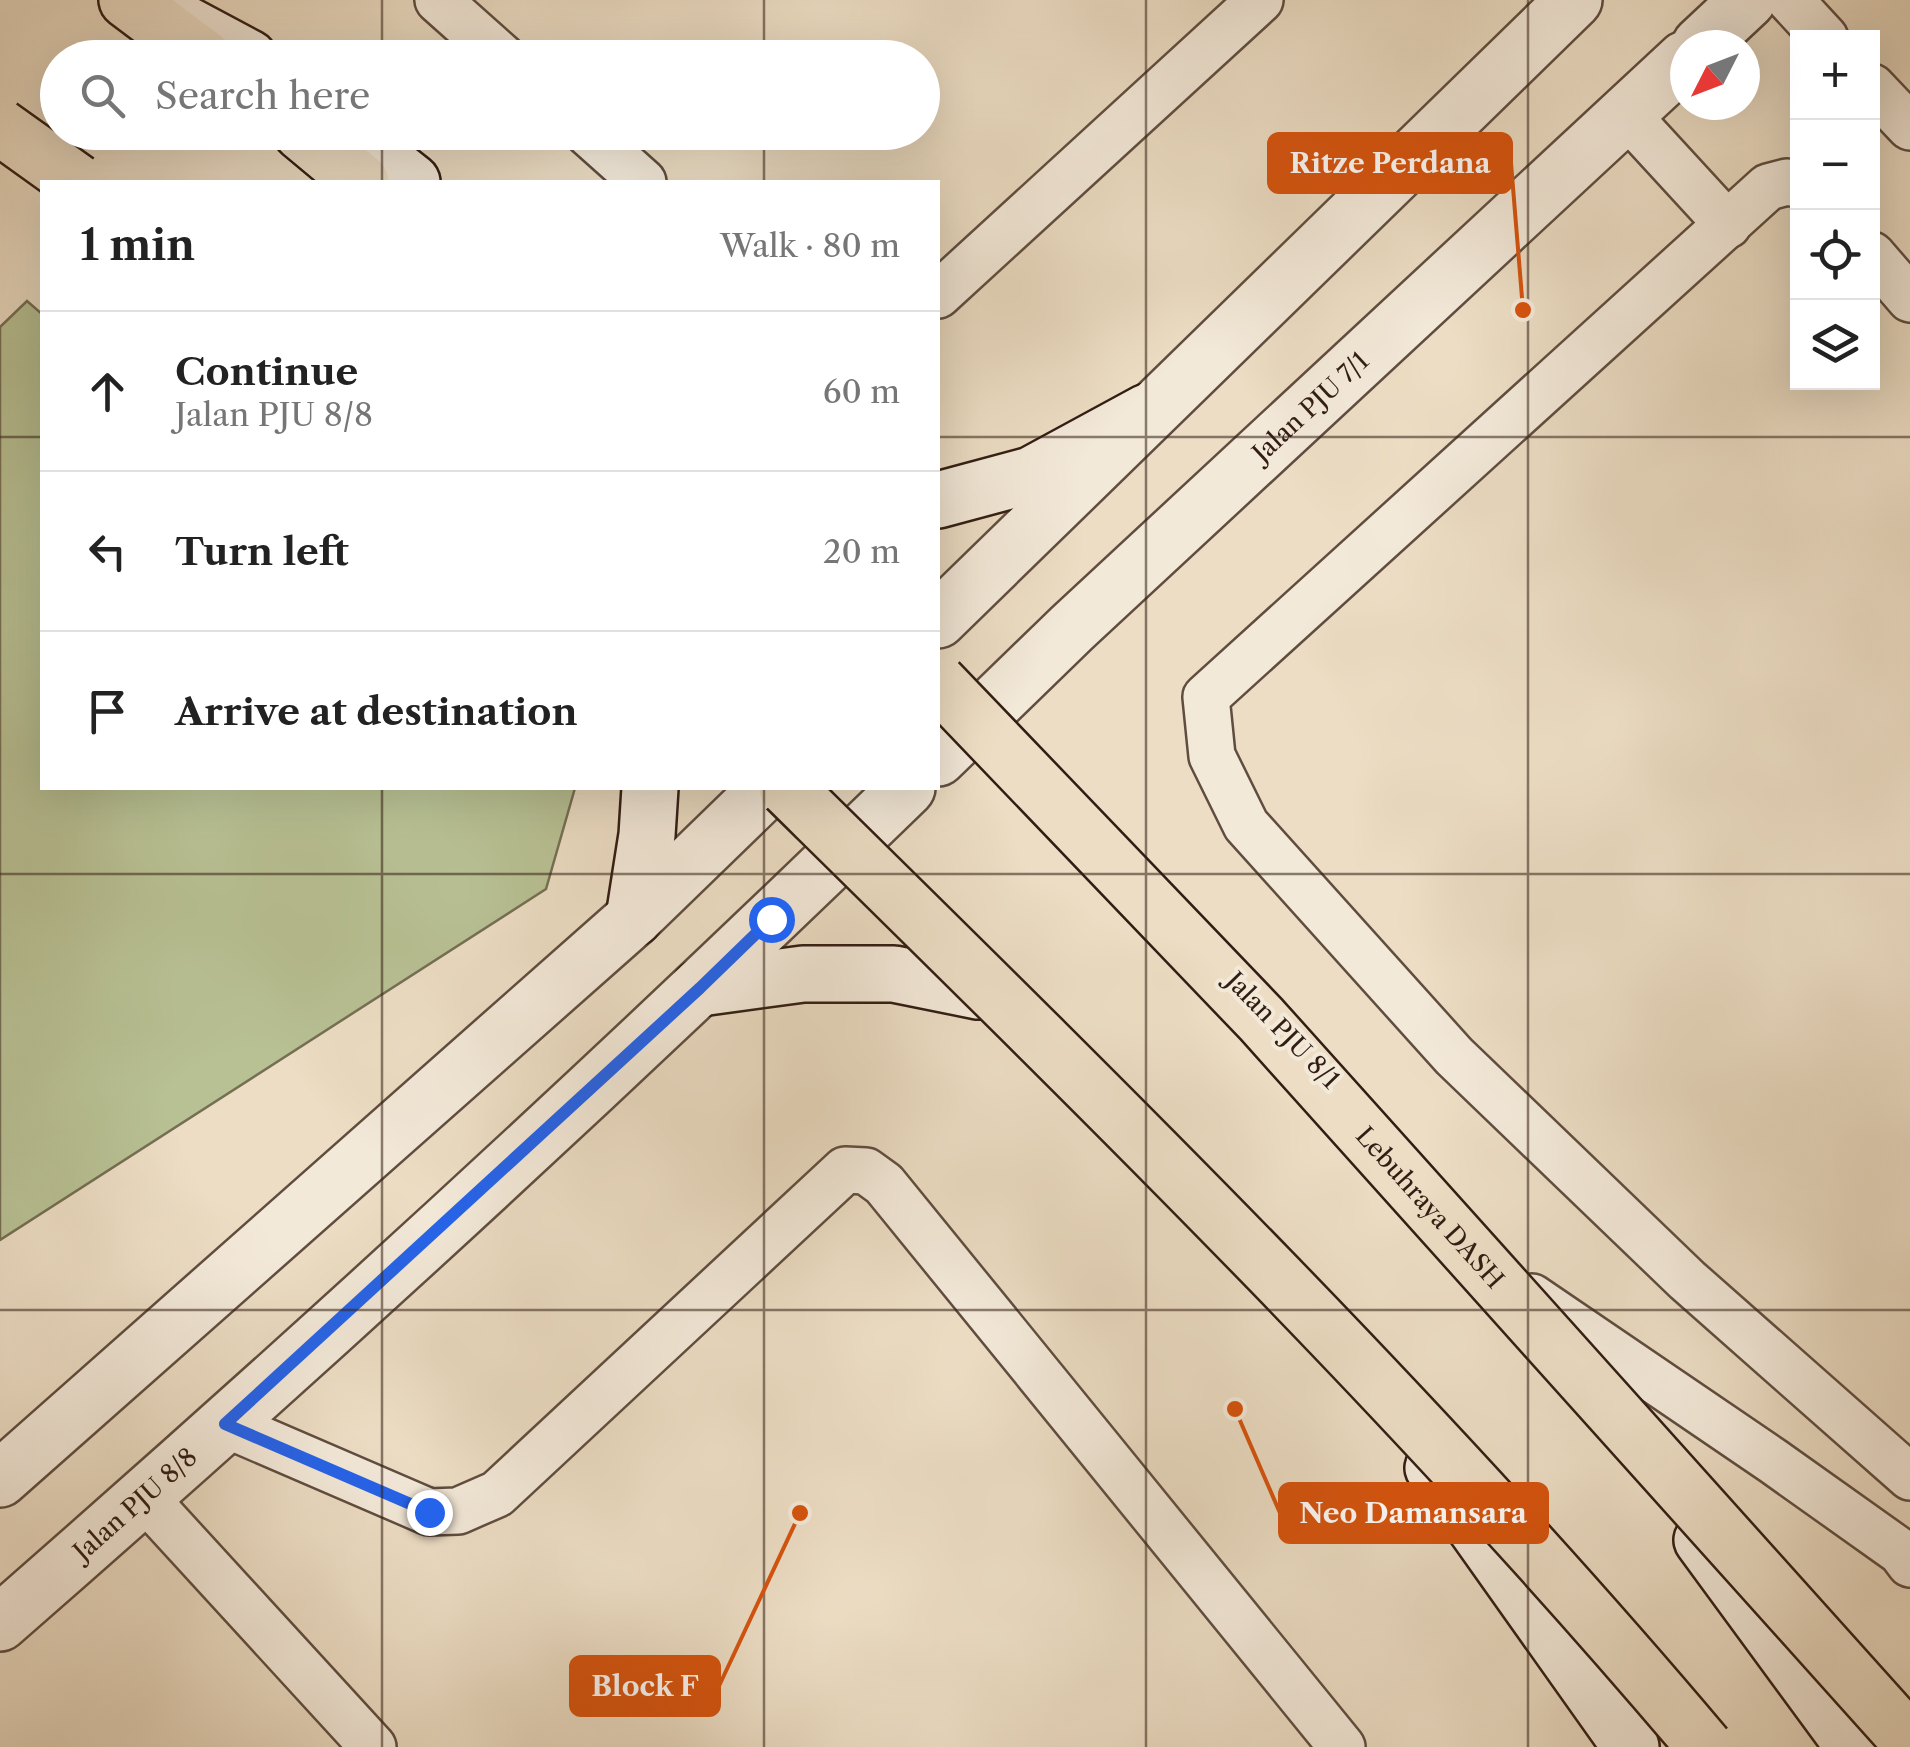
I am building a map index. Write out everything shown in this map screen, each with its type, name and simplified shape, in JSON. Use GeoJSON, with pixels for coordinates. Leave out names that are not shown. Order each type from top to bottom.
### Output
{"type":"FeatureCollection","features":[{"type":"Feature","properties":{"kind":"highway"},"geometry":{"type":"LineString","coordinates":[[126,0],[180,40]]}},
{"type":"Feature","properties":{"kind":"highway"},"geometry":{"type":"LineString","coordinates":[[0,127],[74,180]]}},
{"type":"Feature","properties":{"kind":"highway"},"geometry":{"type":"LineString","coordinates":[[323,150],[360,180]]}},
{"type":"Feature","properties":{"kind":"highway","name":"Lebuhraya DASH"},"geometry":{"type":"LineString","coordinates":[[940,684],[1261,1019],[1910,1742]]}},
{"type":"Feature","properties":{"kind":"highway"},"geometry":{"type":"LineString","coordinates":[[787,790],[1010,1006],[1384,1389],[1589,1610],[1705,1747]]}},
{"type":"Feature","properties":{"kind":"street"},"geometry":{"type":"LineString","coordinates":[[140,0],[216,40]]}},
{"type":"Feature","properties":{"kind":"street"},"geometry":{"type":"LineString","coordinates":[[940,618],[1147,412],[1574,0]]}},
{"type":"Feature","properties":{"kind":"street"},"geometry":{"type":"LineString","coordinates":[[1716,30],[1748,0]]}},
{"type":"Feature","properties":{"kind":"street","name":"Jalan PJU 7/1"},"geometry":{"type":"LineString","coordinates":[[940,756],[1670,73]]}},
{"type":"Feature","properties":{"kind":"street"},"geometry":{"type":"LineString","coordinates":[[0,140],[34,154],[74,180]]}},
{"type":"Feature","properties":{"kind":"street"},"geometry":{"type":"LineString","coordinates":[[372,150],[409,180]]}},
{"type":"Feature","properties":{"kind":"street"},"geometry":{"type":"LineString","coordinates":[[940,499],[1032,475],[1147,412]]}},
{"type":"Feature","properties":{"kind":"street","name":"Jalan PJU 8/1"},"geometry":{"type":"LineString","coordinates":[[940,672],[1324,1071],[1532,1297],[1604,1408],[1854,1747]]}},
{"type":"Feature","properties":{"kind":"street"},"geometry":{"type":"LineString","coordinates":[[634,918],[650,790]]}},
{"type":"Feature","properties":{"kind":"street"},"geometry":{"type":"LineString","coordinates":[[0,1479],[634,918],[766,790]]}},
{"type":"Feature","properties":{"kind":"street"},"geometry":{"type":"LineString","coordinates":[[787,790],[841,852],[1424,1454],[1631,1747]]}},
{"type":"Feature","properties":{"kind":"street"},"geometry":{"type":"LineString","coordinates":[[841,852],[906,790]]}},
{"type":"Feature","properties":{"kind":"street","name":"Jalan PJU 8/8"},"geometry":{"type":"LineString","coordinates":[[0,1623],[225,1424],[700,988],[841,852]]}},
{"type":"Feature","properties":{"kind":"street"},"geometry":{"type":"LineString","coordinates":[[700,988],[803,974],[894,974],[978,991]]}},
{"type":"Feature","properties":{"kind":"lane"},"geometry":{"type":"LineString","coordinates":[[438,0],[482,40]]}},
{"type":"Feature","properties":{"kind":"lane"},"geometry":{"type":"LineString","coordinates":[[940,293],[1260,0]]}},
{"type":"Feature","properties":{"kind":"lane"},"geometry":{"type":"LineString","coordinates":[[1790,0],[1818,30]]}},
{"type":"Feature","properties":{"kind":"lane"},"geometry":{"type":"LineString","coordinates":[[1880,95],[1910,127]]}},
{"type":"Feature","properties":{"kind":"lane"},"geometry":{"type":"LineString","coordinates":[[1626,114],[1728,225]]}},
{"type":"Feature","properties":{"kind":"lane"},"geometry":{"type":"LineString","coordinates":[[607,150],[641,180]]}},
{"type":"Feature","properties":{"kind":"lane"},"geometry":{"type":"LineString","coordinates":[[1790,183],[1768,187],[1206,697],[1212,756],[1246,825],[1454,1056],[1687,1280],[1910,1476]]}},
{"type":"Feature","properties":{"kind":"lane"},"geometry":{"type":"LineString","coordinates":[[1880,264],[1910,299]]}},
{"type":"Feature","properties":{"kind":"lane"},"geometry":{"type":"LineString","coordinates":[[225,1424],[429,1512],[458,1512],[496,1494],[844,1170],[866,1171],[884,1184],[1342,1747]]}},
{"type":"Feature","properties":{"kind":"lane"},"geometry":{"type":"LineString","coordinates":[[1532,1297],[1790,1472],[1901,1552],[1910,1564]]}},
{"type":"Feature","properties":{"kind":"lane"},"geometry":{"type":"LineString","coordinates":[[144,1497],[373,1747]]}},
{"type":"Feature","properties":{"kind":"green space"},"geometry":{"type":"Polygon","coordinates":[[[27,301],[40,312],[40,790],[574,790],[546,889],[0,1240],[0,327],[27,301]]]}},
{"type":"Feature","properties":{"kind":"place","name":"Ritze Perdana"},"geometry":{"type":"Point","coordinates":[1523,310]}},
{"type":"Feature","properties":{"kind":"place","name":"Neo Damansara"},"geometry":{"type":"Point","coordinates":[1235,1409]}},
{"type":"Feature","properties":{"kind":"place","name":"Block F"},"geometry":{"type":"Point","coordinates":[800,1513]}},
{"type":"Feature","properties":{"kind":"route"},"geometry":{"type":"LineString","coordinates":[[429,1512],[225,1424],[771,919]]}}]}
